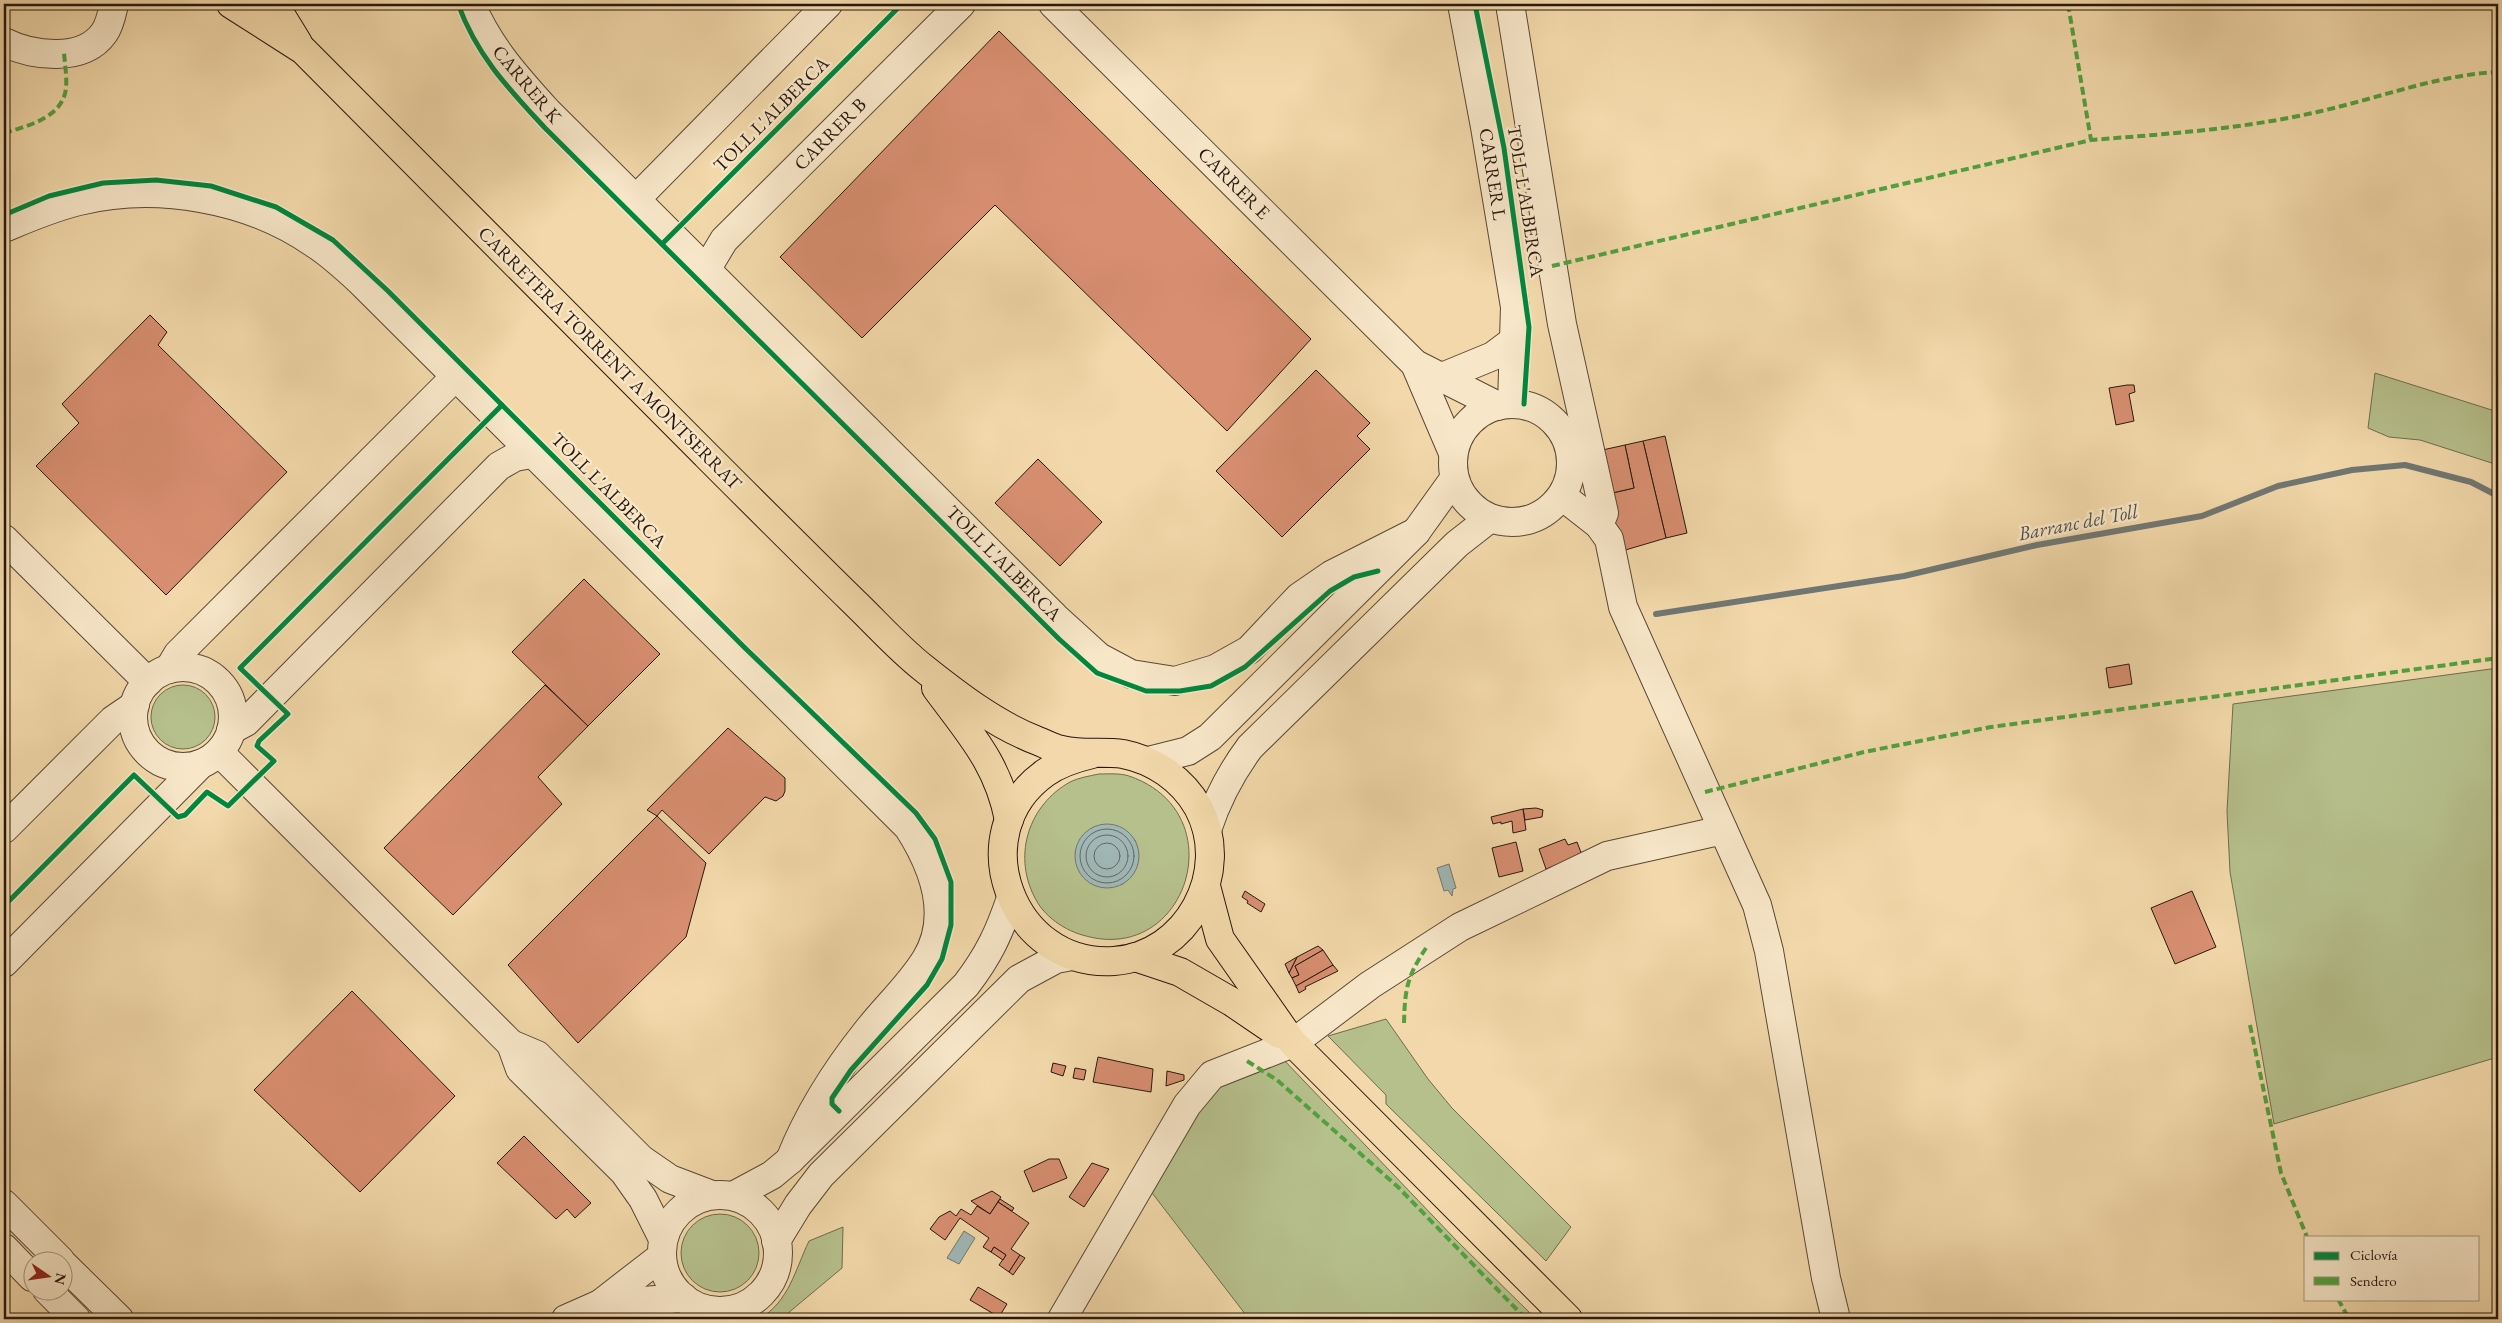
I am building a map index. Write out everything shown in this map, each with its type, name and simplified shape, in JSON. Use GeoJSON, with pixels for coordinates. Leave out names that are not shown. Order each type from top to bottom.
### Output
{"type":"FeatureCollection","features":[{"type":"Feature","properties":{"kind":"main road"},"geometry":{"type":"LineString","coordinates":[[231,4],[303,50]]}},
{"type":"Feature","properties":{"kind":"main road"},"geometry":{"type":"LineString","coordinates":[[274,4],[303,50]]}},
{"type":"Feature","properties":{"kind":"main road","name":"CARRETERA TORRENT A MONTSERRAT"},"geometry":{"type":"LineString","coordinates":[[303,50],[807,556],[919,665]]}},
{"type":"Feature","properties":{"kind":"main road"},"geometry":{"type":"LineString","coordinates":[[919,665],[983,712],[1031,739],[1062,750],[1092,754],[1120,754],[1148,761],[1168,773],[1185,788],[1198,808],[1207,830],[1210,858],[1206,886],[1196,910],[1180,931],[1159,947],[1135,957],[1114,961],[1092,960],[1072,956],[1046,942],[1025,923],[1011,898],[1003,872],[1003,846],[1009,820],[1022,796],[1041,775],[1065,761],[1092,754]]}},
{"type":"Feature","properties":{"kind":"main road"},"geometry":{"type":"LineString","coordinates":[[919,665],[987,756],[998,777],[1009,820]]}},
{"type":"Feature","properties":{"kind":"main road"},"geometry":{"type":"LineString","coordinates":[[1206,886],[1220,939],[1293,1043],[1568,1319]]}},
{"type":"Feature","properties":{"kind":"main road"},"geometry":{"type":"LineString","coordinates":[[1135,957],[1180,972],[1232,1002],[1293,1043]]}},
{"type":"Feature","properties":{"kind":"street"},"geometry":{"type":"LineString","coordinates":[[4,42],[15,48],[55,56],[84,48],[104,34],[114,4]]}},
{"type":"Feature","properties":{"kind":"street","name":"CARRER K"},"geometry":{"type":"LineString","coordinates":[[471,4],[477,18],[503,61],[548,112],[1056,617],[1099,657],[1131,674],[1175,681],[1215,669],[1249,650],[1298,597],[1331,575],[1416,532]]}},
{"type":"Feature","properties":{"kind":"street"},"geometry":{"type":"LineString","coordinates":[[635,200],[828,4]]}},
{"type":"Feature","properties":{"kind":"street","name":"CARRER B"},"geometry":{"type":"LineString","coordinates":[[706,270],[724,240],[961,4]]}},
{"type":"Feature","properties":{"kind":"street","name":"CARRER E"},"geometry":{"type":"LineString","coordinates":[[1053,4],[1415,364]]}},
{"type":"Feature","properties":{"kind":"street","name":"CARRER L"},"geometry":{"type":"LineString","coordinates":[[1462,4],[1515,307],[1514,341],[1505,405]]}},
{"type":"Feature","properties":{"kind":"street"},"geometry":{"type":"LineString","coordinates":[[1510,4],[1562,324],[1604,513],[1600,525]]}},
{"type":"Feature","properties":{"kind":"street"},"geometry":{"type":"LineString","coordinates":[[4,228],[78,201],[114,195],[151,193],[188,196],[252,212],[314,243],[338,262],[455,377],[908,828],[925,854],[934,877],[939,903],[936,931],[927,958],[910,982],[881,1014],[841,1064],[812,1110],[790,1160]]}},
{"type":"Feature","properties":{"kind":"street"},"geometry":{"type":"LineString","coordinates":[[1442,378],[1493,356],[1514,341]]}},
{"type":"Feature","properties":{"kind":"street"},"geometry":{"type":"LineString","coordinates":[[1415,364],[1442,378],[1505,405]]}},
{"type":"Feature","properties":{"kind":"street"},"geometry":{"type":"LineString","coordinates":[[1148,761],[1188,751],[1210,737],[1416,532],[1454,466],[1466,426],[1481,412],[1505,405],[1524,404],[1547,415],[1561,430],[1570,449],[1570,476],[1562,496],[1548,511],[1522,522],[1502,522],[1489,519],[1472,508],[1463,498],[1454,466],[1415,364]]}},
{"type":"Feature","properties":{"kind":"street"},"geometry":{"type":"LineString","coordinates":[[4,829],[151,686],[178,654],[455,377]]}},
{"type":"Feature","properties":{"kind":"street"},"geometry":{"type":"LineString","coordinates":[[4,963],[499,466],[515,456],[532,454]]}},
{"type":"Feature","properties":{"kind":"street"},"geometry":{"type":"LineString","coordinates":[[1562,496],[1600,525],[1609,538],[1623,607],[1757,905],[1769,951],[1824,1268],[1836,1319]]}},
{"type":"Feature","properties":{"kind":"street"},"geometry":{"type":"LineString","coordinates":[[1207,830],[1217,799],[1232,772],[1250,747],[1458,544],[1489,519]]}},
{"type":"Feature","properties":{"kind":"street"},"geometry":{"type":"LineString","coordinates":[[4,539],[151,686]]}},
{"type":"Feature","properties":{"kind":"street"},"geometry":{"type":"LineString","coordinates":[[184,667],[199,670],[212,677],[223,687],[232,708],[217,749],[186,768],[170,766],[156,759],[144,749],[135,728],[151,686],[184,667]]}},
{"type":"Feature","properties":{"kind":"street"},"geometry":{"type":"LineString","coordinates":[[217,749],[510,1044],[520,1069],[624,1172],[643,1199],[663,1247],[665,1272],[672,1287],[684,1298],[699,1307],[716,1311],[734,1310],[750,1302],[764,1291],[773,1276],[778,1259],[776,1241],[771,1225],[761,1212],[748,1202],[722,1196],[670,1179],[641,1159],[537,1055],[510,1044]]}},
{"type":"Feature","properties":{"kind":"street"},"geometry":{"type":"LineString","coordinates":[[1062,1319],[1187,1105],[1212,1075],[1293,1043],[1370,985],[1426,948],[1460,927],[1544,885],[1607,856],[1723,830]]}},
{"type":"Feature","properties":{"kind":"street"},"geometry":{"type":"LineString","coordinates":[[566,1319],[600,1304],[663,1247],[670,1223],[681,1210],[695,1200],[722,1196],[772,1175],[790,1160],[966,985],[986,960],[1011,898]]}},
{"type":"Feature","properties":{"kind":"street"},"geometry":{"type":"LineString","coordinates":[[776,1241],[798,1205],[821,1175],[1020,979],[1056,959],[1072,956]]}},
{"type":"Feature","properties":{"kind":"street"},"geometry":{"type":"LineString","coordinates":[[4,1204],[49,1250]]}},
{"type":"Feature","properties":{"kind":"street"},"geometry":{"type":"LineString","coordinates":[[4,1248],[22,1266]]}},
{"type":"Feature","properties":{"kind":"street"},"geometry":{"type":"LineString","coordinates":[[72,1273],[119,1319]]}},
{"type":"Feature","properties":{"kind":"street"},"geometry":{"type":"LineString","coordinates":[[600,1304],[684,1298]]}},
{"type":"Feature","properties":{"kind":"street"},"geometry":{"type":"LineString","coordinates":[[57,1300],[76,1319]]}},
{"type":"Feature","properties":{"kind":"green space"},"geometry":{"type":"Polygon","coordinates":[[[2375,373],[2498,412],[2498,465],[2420,440],[2389,437],[2368,428],[2375,373]]]}},
{"type":"Feature","properties":{"kind":"green space"},"geometry":{"type":"Polygon","coordinates":[[[2498,668],[2498,1057],[2274,1124],[2230,872],[2227,811],[2233,704],[2498,668]]]}},
{"type":"Feature","properties":{"kind":"green space"},"geometry":{"type":"Polygon","coordinates":[[[177,685],[189,685],[206,694],[213,705],[215,717],[213,729],[206,740],[189,749],[177,749],[165,744],[156,735],[151,723],[151,711],[156,699],[165,690],[177,685]]]}},
{"type":"Feature","properties":{"kind":"green space"},"geometry":{"type":"Polygon","coordinates":[[[1099,774],[1122,774],[1129,776],[1162,794],[1181,820],[1189,850],[1186,880],[1172,907],[1151,928],[1121,939],[1078,934],[1056,922],[1043,910],[1034,896],[1025,864],[1025,848],[1029,832],[1035,817],[1044,804],[1070,782],[1099,774]],[[1094,827],[1082,838],[1075,853],[1121,885],[1131,876],[1137,866],[1138,854],[1135,840],[1094,827]]]}},
{"type":"Feature","properties":{"kind":"green space"},"geometry":{"type":"Polygon","coordinates":[[[1386,1019],[1428,1079],[1452,1108],[1571,1227],[1546,1261],[1386,1104],[1386,1095],[1328,1036],[1386,1019]]]}},
{"type":"Feature","properties":{"kind":"green space"},"geometry":{"type":"Polygon","coordinates":[[[1282,1058],[1456,1240],[1536,1319],[1249,1319],[1146,1185],[1200,1094],[1282,1058]]]}},
{"type":"Feature","properties":{"kind":"green space"},"geometry":{"type":"Polygon","coordinates":[[[720,1214],[735,1217],[752,1231],[756,1238],[759,1253],[756,1268],[742,1285],[735,1289],[720,1292],[705,1289],[688,1275],[684,1268],[681,1253],[684,1238],[698,1221],[705,1217],[720,1214]]]}},
{"type":"Feature","properties":{"kind":"green space"},"geometry":{"type":"Polygon","coordinates":[[[843,1227],[842,1268],[781,1319],[759,1319],[778,1304],[795,1274],[809,1241],[843,1227]]]}},
{"type":"Feature","properties":{"kind":"water"},"geometry":{"type":"Polygon","coordinates":[[[1107,824],[1125,830],[1133,838],[1139,856],[1133,874],[1125,882],[1107,888],[1089,882],[1081,874],[1075,856],[1081,838],[1089,830],[1107,824]]]}},
{"type":"Feature","properties":{"kind":"water"},"geometry":{"type":"Polygon","coordinates":[[[1449,864],[1456,888],[1453,889],[1452,896],[1448,890],[1444,891],[1437,868],[1449,864]]]}},
{"type":"Feature","properties":{"kind":"water"},"geometry":{"type":"Polygon","coordinates":[[[964,1231],[975,1238],[959,1264],[947,1258],[964,1231]]]}},
{"type":"Feature","properties":{"kind":"building"},"geometry":{"type":"Polygon","coordinates":[[[999,31],[1311,339],[1227,431],[995,205],[862,338],[780,257],[999,31]]]}},
{"type":"Feature","properties":{"kind":"building"},"geometry":{"type":"Polygon","coordinates":[[[150,315],[167,332],[158,345],[287,472],[166,595],[36,466],[79,423],[62,404],[150,315]]]}},
{"type":"Feature","properties":{"kind":"building"},"geometry":{"type":"Polygon","coordinates":[[[1316,370],[1370,423],[1357,436],[1370,449],[1282,537],[1216,471],[1316,370]]]}},
{"type":"Feature","properties":{"kind":"building"},"geometry":{"type":"Polygon","coordinates":[[[2134,385],[2135,392],[2129,394],[2134,421],[2116,425],[2109,388],[2134,385]]]}},
{"type":"Feature","properties":{"kind":"building"},"geometry":{"type":"Polygon","coordinates":[[[1665,436],[1687,533],[1666,538],[1643,441],[1665,436]]]}},
{"type":"Feature","properties":{"kind":"building"},"geometry":{"type":"Polygon","coordinates":[[[1643,441],[1666,538],[1622,551],[1608,494],[1634,488],[1625,445],[1643,441]]]}},
{"type":"Feature","properties":{"kind":"building"},"geometry":{"type":"Polygon","coordinates":[[[1625,445],[1634,488],[1608,494],[1598,451],[1625,445]]]}},
{"type":"Feature","properties":{"kind":"building"},"geometry":{"type":"Polygon","coordinates":[[[1038,459],[1102,522],[1060,566],[995,503],[1038,459]]]}},
{"type":"Feature","properties":{"kind":"building"},"geometry":{"type":"Polygon","coordinates":[[[584,579],[660,654],[588,726],[512,652],[584,579]]]}},
{"type":"Feature","properties":{"kind":"building"},"geometry":{"type":"Polygon","coordinates":[[[2129,664],[2132,684],[2109,688],[2106,668],[2129,664]]]}},
{"type":"Feature","properties":{"kind":"building"},"geometry":{"type":"Polygon","coordinates":[[[545,685],[588,726],[538,777],[562,804],[453,915],[384,848],[545,685]]]}},
{"type":"Feature","properties":{"kind":"building"},"geometry":{"type":"Polygon","coordinates":[[[728,728],[785,778],[785,791],[783,796],[776,801],[765,797],[709,854],[662,810],[657,816],[647,810],[728,728]]]}},
{"type":"Feature","properties":{"kind":"building"},"geometry":{"type":"Polygon","coordinates":[[[1536,808],[1543,810],[1542,817],[1525,820],[1523,809],[1536,808]]]}},
{"type":"Feature","properties":{"kind":"building"},"geometry":{"type":"Polygon","coordinates":[[[1523,809],[1526,830],[1513,833],[1512,821],[1493,824],[1491,817],[1523,809]]]}},
{"type":"Feature","properties":{"kind":"building"},"geometry":{"type":"Polygon","coordinates":[[[657,816],[706,863],[686,937],[578,1043],[508,965],[657,816]]]}},
{"type":"Feature","properties":{"kind":"building"},"geometry":{"type":"Polygon","coordinates":[[[1565,839],[1568,845],[1577,842],[1582,855],[1546,869],[1539,849],[1565,839]]]}},
{"type":"Feature","properties":{"kind":"building"},"geometry":{"type":"Polygon","coordinates":[[[1516,842],[1523,871],[1499,877],[1492,848],[1516,842]]]}},
{"type":"Feature","properties":{"kind":"building"},"geometry":{"type":"Polygon","coordinates":[[[1245,891],[1265,904],[1261,912],[1247,903],[1248,901],[1242,897],[1245,891]]]}},
{"type":"Feature","properties":{"kind":"building"},"geometry":{"type":"Polygon","coordinates":[[[2192,891],[2216,947],[2175,964],[2151,908],[2192,891]]]}},
{"type":"Feature","properties":{"kind":"building"},"geometry":{"type":"Polygon","coordinates":[[[1318,946],[1323,950],[1295,966],[1299,975],[1292,978],[1289,973],[1297,957],[1318,946]]]}},
{"type":"Feature","properties":{"kind":"building"},"geometry":{"type":"Polygon","coordinates":[[[1323,950],[1333,965],[1296,986],[1292,978],[1299,975],[1295,966],[1323,950]]]}},
{"type":"Feature","properties":{"kind":"building"},"geometry":{"type":"Polygon","coordinates":[[[1297,957],[1289,973],[1285,964],[1297,957]]]}},
{"type":"Feature","properties":{"kind":"building"},"geometry":{"type":"Polygon","coordinates":[[[1333,965],[1338,971],[1305,987],[1306,989],[1299,993],[1296,986],[1333,965]]]}},
{"type":"Feature","properties":{"kind":"building"},"geometry":{"type":"Polygon","coordinates":[[[352,991],[455,1096],[360,1192],[254,1090],[352,991]]]}},
{"type":"Feature","properties":{"kind":"building"},"geometry":{"type":"Polygon","coordinates":[[[1098,1057],[1153,1069],[1151,1092],[1093,1082],[1098,1057]]]}},
{"type":"Feature","properties":{"kind":"building"},"geometry":{"type":"Polygon","coordinates":[[[1053,1063],[1066,1066],[1063,1076],[1051,1072],[1053,1063]]]}},
{"type":"Feature","properties":{"kind":"building"},"geometry":{"type":"Polygon","coordinates":[[[1075,1068],[1086,1070],[1084,1080],[1073,1078],[1075,1068]]]}},
{"type":"Feature","properties":{"kind":"building"},"geometry":{"type":"Polygon","coordinates":[[[1167,1071],[1184,1075],[1184,1080],[1166,1086],[1167,1071]]]}},
{"type":"Feature","properties":{"kind":"building"},"geometry":{"type":"Polygon","coordinates":[[[524,1136],[591,1203],[575,1218],[567,1209],[556,1219],[497,1163],[524,1136]]]}},
{"type":"Feature","properties":{"kind":"building"},"geometry":{"type":"Polygon","coordinates":[[[1049,1159],[1059,1159],[1067,1178],[1033,1192],[1024,1171],[1049,1159]]]}},
{"type":"Feature","properties":{"kind":"building"},"geometry":{"type":"Polygon","coordinates":[[[1092,1163],[1109,1169],[1084,1207],[1069,1197],[1092,1163]]]}},
{"type":"Feature","properties":{"kind":"building"},"geometry":{"type":"Polygon","coordinates":[[[992,1191],[1001,1197],[990,1214],[971,1201],[992,1191]]]}},
{"type":"Feature","properties":{"kind":"building"},"geometry":{"type":"Polygon","coordinates":[[[1000,1199],[1014,1208],[1012,1211],[998,1202],[1000,1199]]]}},
{"type":"Feature","properties":{"kind":"building"},"geometry":{"type":"Polygon","coordinates":[[[998,1202],[1029,1223],[1011,1249],[1020,1255],[1009,1272],[999,1265],[1006,1255],[994,1247],[991,1252],[983,1247],[989,1238],[960,1218],[945,1240],[930,1229],[939,1217],[950,1211],[956,1216],[961,1209],[971,1215],[977,1206],[990,1214],[998,1202]]]}},
{"type":"Feature","properties":{"kind":"building"},"geometry":{"type":"Polygon","coordinates":[[[994,1247],[1006,1255],[1003,1260],[991,1252],[994,1247]]]}},
{"type":"Feature","properties":{"kind":"building"},"geometry":{"type":"Polygon","coordinates":[[[1020,1255],[1025,1258],[1013,1275],[1009,1272],[1020,1255]]]}},
{"type":"Feature","properties":{"kind":"building"},"geometry":{"type":"Polygon","coordinates":[[[978,1287],[1007,1304],[999,1317],[970,1300],[978,1287]]]}},
{"type":"Feature","properties":{"kind":"waterway","name":"Barranc del Toll"},"geometry":{"type":"LineString","coordinates":[[1656,614],[1904,576],[2037,545],[2202,516],[2278,486],[2352,470],[2405,465],[2471,482],[2498,496]]}},
{"type":"Feature","properties":{"kind":"marked path"},"geometry":{"type":"LineString","coordinates":[[2068,4],[2091,140]]}},
{"type":"Feature","properties":{"kind":"marked path"},"geometry":{"type":"LineString","coordinates":[[4,133],[33,124],[51,114],[58,107],[66,88],[64,53]]}},
{"type":"Feature","properties":{"kind":"marked path"},"geometry":{"type":"LineString","coordinates":[[1552,266],[2091,140],[2261,123],[2339,107],[2407,88],[2452,78],[2498,72]]}},
{"type":"Feature","properties":{"kind":"marked path"},"geometry":{"type":"LineString","coordinates":[[1705,792],[1864,752],[1991,727],[2498,658]]}},
{"type":"Feature","properties":{"kind":"marked path"},"geometry":{"type":"LineString","coordinates":[[1404,1023],[1408,983],[1426,948]]}},
{"type":"Feature","properties":{"kind":"marked path"},"geometry":{"type":"LineString","coordinates":[[2250,1025],[2281,1173],[2307,1236]]}},
{"type":"Feature","properties":{"kind":"marked path"},"geometry":{"type":"LineString","coordinates":[[1247,1061],[1277,1080],[1398,1187],[1526,1319]]}},
{"type":"Feature","properties":{"kind":"marked path"},"geometry":{"type":"LineString","coordinates":[[2339,1300],[2349,1319]]}},
{"type":"Feature","properties":{"kind":"cycle path","name":"TOLL L'ALBERCA"},"geometry":{"type":"LineString","coordinates":[[458,4],[474,40],[484,56],[506,85],[545,128],[1059,639],[1097,673],[1146,691],[1180,691],[1211,686],[1245,667],[1330,591],[1354,577],[1378,571]]}},
{"type":"Feature","properties":{"kind":"cycle path","name":"TOLL L'ALBERCA"},"geometry":{"type":"LineString","coordinates":[[662,244],[902,4]]}},
{"type":"Feature","properties":{"kind":"cycle path","name":"TOLL L'ALBERCA"},"geometry":{"type":"LineString","coordinates":[[1475,4],[1504,148],[1529,327],[1524,404]]}},
{"type":"Feature","properties":{"kind":"cycle path","name":"TOLL L'ALBERCA"},"geometry":{"type":"LineString","coordinates":[[4,215],[49,196],[103,183],[156,180],[211,186],[276,207],[333,240],[388,291],[744,647],[916,813],[935,839],[951,882],[951,925],[942,959],[927,985],[851,1070],[832,1098],[832,1104],[839,1111]]}},
{"type":"Feature","properties":{"kind":"cycle path"},"geometry":{"type":"LineString","coordinates":[[4,906],[134,775],[178,817],[185,815],[207,792],[228,806],[274,761],[257,746],[259,741],[288,714],[240,668],[502,405]]}}]}
